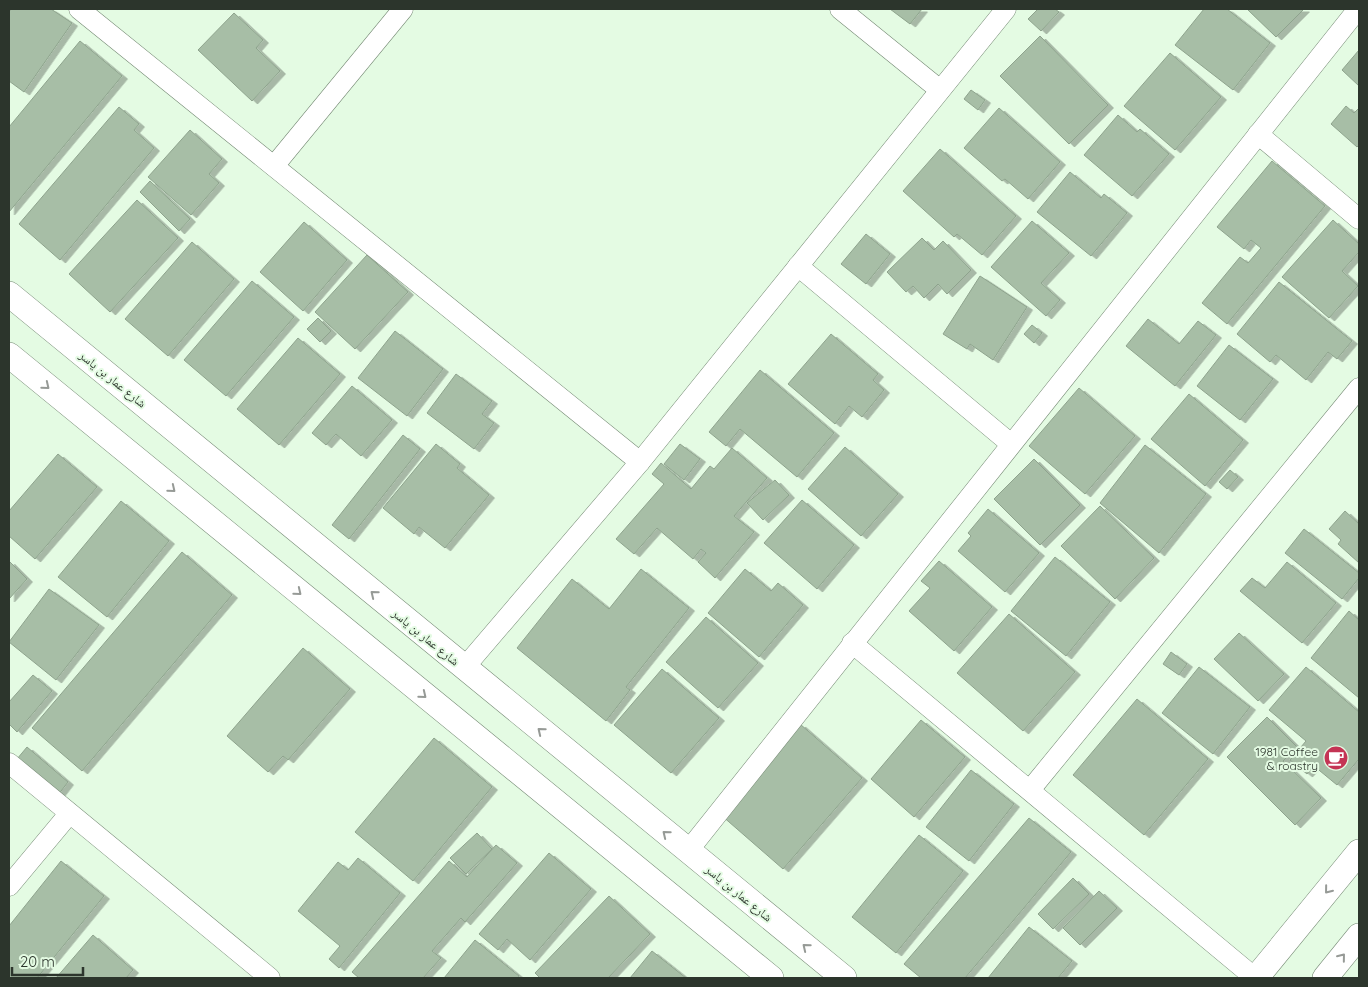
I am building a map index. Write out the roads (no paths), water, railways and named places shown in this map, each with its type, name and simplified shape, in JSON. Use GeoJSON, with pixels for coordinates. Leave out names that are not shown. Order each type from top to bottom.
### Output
{"type":"FeatureCollection","features":[{"type":"Feature","properties":{"kind":"street"},"geometry":{"type":"LineString","coordinates":[[274,166],[403,9]]}},
{"type":"Feature","properties":{"kind":"street"},"geometry":{"type":"LineString","coordinates":[[840,9],[940,90]]}},
{"type":"Feature","properties":{"kind":"street"},"geometry":{"type":"LineString","coordinates":[[464,668],[640,462],[1006,9]]}},
{"type":"Feature","properties":{"kind":"street"},"geometry":{"type":"LineString","coordinates":[[688,851],[1358,9]]}},
{"type":"Feature","properties":{"kind":"street"},"geometry":{"type":"LineString","coordinates":[[83,10],[640,462]]}},
{"type":"Feature","properties":{"kind":"street"},"geometry":{"type":"LineString","coordinates":[[1258,134],[1359,219]]}},
{"type":"Feature","properties":{"kind":"street"},"geometry":{"type":"LineString","coordinates":[[798,266],[1011,444]]}},
{"type":"Feature","properties":{"kind":"street","name":"شارع عمار بن ياسر"},"geometry":{"type":"LineString","coordinates":[[9,294],[844,978]]}},
{"type":"Feature","properties":{"kind":"street"},"geometry":{"type":"LineString","coordinates":[[9,355],[771,978]]}},
{"type":"Feature","properties":{"kind":"street"},"geometry":{"type":"LineString","coordinates":[[1030,790],[1359,388]]}},
{"type":"Feature","properties":{"kind":"street"},"geometry":{"type":"LineString","coordinates":[[852,643],[1256,978],[1359,852]]}},
{"type":"Feature","properties":{"kind":"street"},"geometry":{"type":"LineString","coordinates":[[9,764],[270,978]]}},
{"type":"Feature","properties":{"kind":"street"},"geometry":{"type":"LineString","coordinates":[[9,886],[69,814]]}},
{"type":"Feature","properties":{"kind":"street"},"geometry":{"type":"LineString","coordinates":[[1325,978],[1359,936]]}},
{"type":"Feature","properties":{"kind":"place","name":"1981 Coffee & roastry"},"geometry":{"type":"Point","coordinates":[1336,758]}}]}
